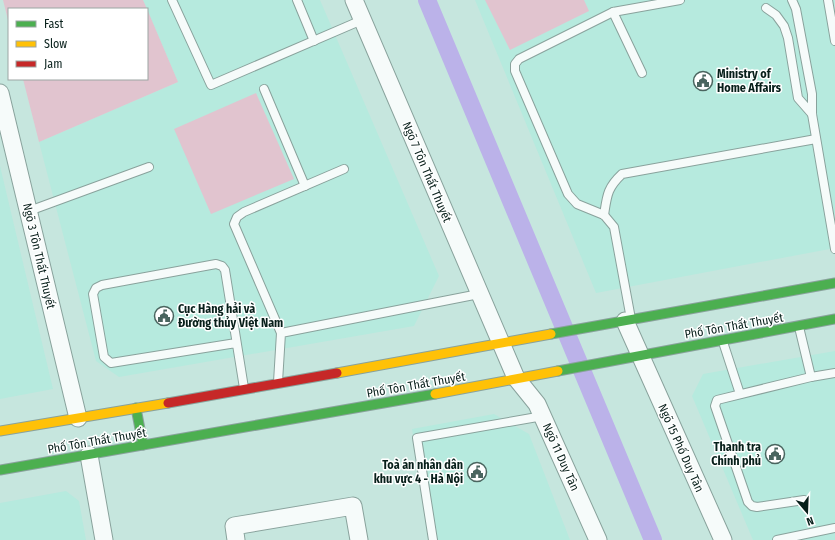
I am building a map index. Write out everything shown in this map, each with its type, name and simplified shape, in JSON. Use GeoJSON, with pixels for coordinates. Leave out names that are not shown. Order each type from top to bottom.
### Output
{"type":"FeatureCollection","features":[{"type":"Feature","properties":{"kind":"main road","name":"Phố Tôn Thất Thuyết"},"geometry":{"type":"LineString","coordinates":[[0,431],[244,389],[835,283]]}},
{"type":"Feature","properties":{"kind":"main road","name":"Phố Tôn Thất Thuyết"},"geometry":{"type":"LineString","coordinates":[[0,470],[443,393],[835,319]]}},
{"type":"Feature","properties":{"kind":"main road"},"geometry":{"type":"LineString","coordinates":[[136,408],[143,446]]}},
{"type":"Feature","properties":{"kind":"street","name":"Ngõ 7 Tôn Thất Thuyết"},"geometry":{"type":"LineString","coordinates":[[354,0],[501,343]]}},
{"type":"Feature","properties":{"kind":"street","name":"Ngõ 3 Tôn Thất Thuyết"},"geometry":{"type":"LineString","coordinates":[[0,93],[3,117],[29,211],[78,418]]}},
{"type":"Feature","properties":{"kind":"street","name":"Ngõ 15 Phố Duy Tân"},"geometry":{"type":"LineString","coordinates":[[628,320],[640,355],[723,540]]}},
{"type":"Feature","properties":{"kind":"street","name":"Ngõ 11 Duy Tân"},"geometry":{"type":"LineString","coordinates":[[501,343],[516,378],[537,404],[598,540]]}},
{"type":"Feature","properties":{"kind":"street"},"geometry":{"type":"LineString","coordinates":[[89,455],[104,540]]}},
{"type":"Feature","properties":{"kind":"street"},"geometry":{"type":"LineString","coordinates":[[236,540],[234,526],[353,506],[359,540]]}},
{"type":"Feature","properties":{"kind":"lane"},"geometry":{"type":"LineString","coordinates":[[172,0],[210,85],[362,20]]}},
{"type":"Feature","properties":{"kind":"lane"},"geometry":{"type":"LineString","coordinates":[[297,0],[314,41]]}},
{"type":"Feature","properties":{"kind":"lane"},"geometry":{"type":"LineString","coordinates":[[628,320],[614,227],[604,215],[577,204],[568,194],[515,71],[515,64],[520,59],[613,12],[680,0]]}},
{"type":"Feature","properties":{"kind":"lane"},"geometry":{"type":"LineString","coordinates":[[792,0],[796,9],[805,53],[812,94],[812,114],[835,249]]}},
{"type":"Feature","properties":{"kind":"lane"},"geometry":{"type":"LineString","coordinates":[[828,0],[835,41]]}},
{"type":"Feature","properties":{"kind":"lane"},"geometry":{"type":"LineString","coordinates":[[766,8],[776,15],[784,26],[788,38],[798,98],[812,114]]}},
{"type":"Feature","properties":{"kind":"lane"},"geometry":{"type":"LineString","coordinates":[[613,12],[642,73]]}},
{"type":"Feature","properties":{"kind":"lane"},"geometry":{"type":"LineString","coordinates":[[264,89],[306,186]]}},
{"type":"Feature","properties":{"kind":"lane"},"geometry":{"type":"LineString","coordinates":[[604,215],[607,193],[613,182],[622,174],[816,139]]}},
{"type":"Feature","properties":{"kind":"lane"},"geometry":{"type":"LineString","coordinates":[[29,211],[149,166]]}},
{"type":"Feature","properties":{"kind":"lane"},"geometry":{"type":"LineString","coordinates":[[278,382],[281,333],[234,224],[237,217],[244,212],[344,169]]}},
{"type":"Feature","properties":{"kind":"lane"},"geometry":{"type":"LineString","coordinates":[[236,343],[111,363],[104,357],[93,294],[96,288],[102,285],[216,264],[222,266],[225,270],[244,389]]}},
{"type":"Feature","properties":{"kind":"lane"},"geometry":{"type":"LineString","coordinates":[[281,333],[479,294]]}},
{"type":"Feature","properties":{"kind":"lane"},"geometry":{"type":"LineString","coordinates":[[799,326],[811,376]]}},
{"type":"Feature","properties":{"kind":"lane"},"geometry":{"type":"LineString","coordinates":[[723,341],[740,394]]}},
{"type":"Feature","properties":{"kind":"lane"},"geometry":{"type":"LineString","coordinates":[[804,500],[757,507],[752,506],[748,502],[715,406],[717,400],[811,376],[835,372]]}},
{"type":"Feature","properties":{"kind":"lane"},"geometry":{"type":"LineString","coordinates":[[433,540],[417,438],[542,416]]}},
{"type":"Feature","properties":{"kind":"lane"},"geometry":{"type":"LineString","coordinates":[[777,540],[835,528]]}},
{"type":"Feature","properties":{"kind":"shaded area"},"geometry":{"type":"Polygon","coordinates":[[[3,0],[143,0],[147,8],[8,8],[8,20],[3,0]]]}},
{"type":"Feature","properties":{"kind":"shaded area"},"geometry":{"type":"Polygon","coordinates":[[[143,0],[320,0],[439,276],[414,326],[119,377],[96,361],[39,142],[178,82],[148,12],[148,8],[146,8],[143,0]]]}},
{"type":"Feature","properties":{"kind":"shaded area"},"geometry":{"type":"Polygon","coordinates":[[[475,0],[835,0],[835,248],[596,293],[475,0]]]}},
{"type":"Feature","properties":{"kind":"shaded area"},"geometry":{"type":"Polygon","coordinates":[[[485,0],[584,0],[589,11],[510,50],[485,0]]]}},
{"type":"Feature","properties":{"kind":"shaded area"},"geometry":{"type":"Polygon","coordinates":[[[148,11],[178,82],[39,142],[23,80],[148,80],[148,11]]]}},
{"type":"Feature","properties":{"kind":"shaded area"},"geometry":{"type":"Polygon","coordinates":[[[256,93],[294,179],[211,214],[174,129],[256,93]]]}},
{"type":"Feature","properties":{"kind":"shaded area"},"geometry":{"type":"Polygon","coordinates":[[[0,166],[53,389],[0,399],[0,166]]]}},
{"type":"Feature","properties":{"kind":"shaded area"},"geometry":{"type":"Polygon","coordinates":[[[835,351],[835,540],[753,540],[692,396],[703,374],[835,351]]]}},
{"type":"Feature","properties":{"kind":"shaded area"},"geometry":{"type":"Polygon","coordinates":[[[494,414],[529,434],[570,540],[430,540],[412,429],[494,414]]]}},
{"type":"Feature","properties":{"kind":"shaded area"},"geometry":{"type":"Polygon","coordinates":[[[66,491],[79,501],[86,540],[0,540],[0,503],[66,491]]]}},
{"type":"Feature","properties":{"kind":"waterway"},"geometry":{"type":"LineString","coordinates":[[427,0],[653,540]]}},
{"type":"Feature","properties":{"kind":"traffic: fast"},"geometry":{"type":"LineString","coordinates":[[551,334],[835,283]]}},
{"type":"Feature","properties":{"kind":"traffic: fast"},"geometry":{"type":"LineString","coordinates":[[558,371],[835,319]]}},
{"type":"Feature","properties":{"kind":"traffic: fast"},"geometry":{"type":"LineString","coordinates":[[0,470],[435,394]]}},
{"type":"Feature","properties":{"kind":"traffic: fast"},"geometry":{"type":"LineString","coordinates":[[136,408],[143,445]]}},
{"type":"Feature","properties":{"kind":"traffic: slow"},"geometry":{"type":"LineString","coordinates":[[337,373],[551,334]]}},
{"type":"Feature","properties":{"kind":"traffic: slow"},"geometry":{"type":"LineString","coordinates":[[435,394],[558,371]]}},
{"type":"Feature","properties":{"kind":"traffic: slow"},"geometry":{"type":"LineString","coordinates":[[0,431],[168,403]]}},
{"type":"Feature","properties":{"kind":"traffic: jam"},"geometry":{"type":"LineString","coordinates":[[168,403],[337,373]]}},
{"type":"Feature","properties":{"kind":"place","name":"Ministry of Home Affairs"},"geometry":{"type":"Point","coordinates":[703,81]}},
{"type":"Feature","properties":{"kind":"place","name":"Cục Hàng hải và Đường thủy Việt Nam"},"geometry":{"type":"Point","coordinates":[164,316]}},
{"type":"Feature","properties":{"kind":"place","name":"Thanh tra Chính phủ"},"geometry":{"type":"Point","coordinates":[775,454]}},
{"type":"Feature","properties":{"kind":"place","name":"Toà án nhân dân khu vực 4 - Hà Nội"},"geometry":{"type":"Point","coordinates":[477,472]}}]}
